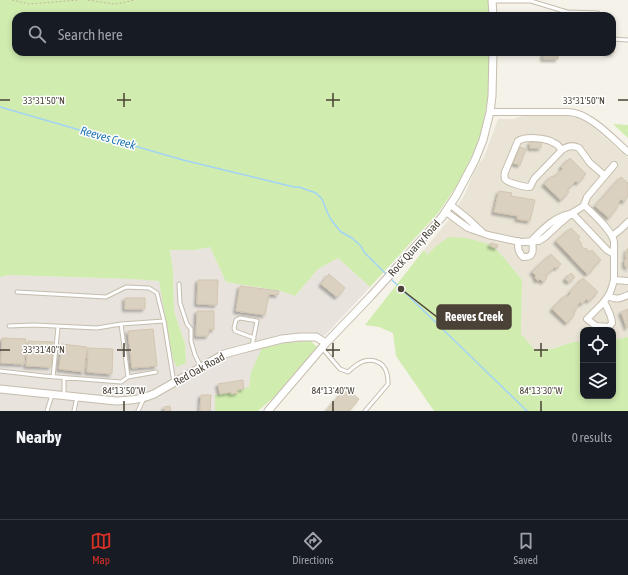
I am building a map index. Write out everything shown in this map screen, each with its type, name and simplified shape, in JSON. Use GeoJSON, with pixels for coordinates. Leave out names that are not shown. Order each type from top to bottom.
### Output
{"type":"FeatureCollection","features":[{"type":"Feature","properties":{"kind":"street"},"geometry":{"type":"LineString","coordinates":[[492,0],[492,12]]}},
{"type":"Feature","properties":{"kind":"street","name":"Rock Quarry Road"},"geometry":{"type":"LineString","coordinates":[[268,411],[324,346],[371,296],[451,205],[475,160],[483,140],[490,112],[493,56]]}},
{"type":"Feature","properties":{"kind":"street"},"geometry":{"type":"LineString","coordinates":[[490,112],[577,113],[590,119],[628,152]]}},
{"type":"Feature","properties":{"kind":"street"},"geometry":{"type":"LineString","coordinates":[[562,150],[549,140],[528,138],[521,139],[518,141],[505,172],[505,178],[507,181],[525,187],[530,186],[534,179],[562,150],[571,146],[579,148],[590,163],[605,176]]}},
{"type":"Feature","properties":{"kind":"street"},"geometry":{"type":"LineString","coordinates":[[446,212],[468,228],[491,236],[518,241],[538,241],[543,239],[572,213],[584,206],[587,197],[614,165]]}},
{"type":"Feature","properties":{"kind":"street"},"geometry":{"type":"LineString","coordinates":[[451,205],[482,232]]}},
{"type":"Feature","properties":{"kind":"street"},"geometry":{"type":"LineString","coordinates":[[584,206],[610,232],[614,242],[614,280],[612,287],[604,302],[587,319],[596,326],[609,326],[612,323],[612,318],[604,302]]}},
{"type":"Feature","properties":{"kind":"street"},"geometry":{"type":"LineString","coordinates":[[572,213],[607,250],[614,253]]}},
{"type":"Feature","properties":{"kind":"street"},"geometry":{"type":"LineString","coordinates":[[612,236],[626,229],[628,222]]}},
{"type":"Feature","properties":{"kind":"street"},"geometry":{"type":"LineString","coordinates":[[518,241],[519,253],[523,257],[526,257],[532,253],[532,240]]}},
{"type":"Feature","properties":{"kind":"street"},"geometry":{"type":"LineString","coordinates":[[614,280],[628,281]]}},
{"type":"Feature","properties":{"kind":"street"},"geometry":{"type":"LineString","coordinates":[[608,296],[616,299],[623,298],[628,295]]}},
{"type":"Feature","properties":{"kind":"street","name":"Red Oak Road"},"geometry":{"type":"LineString","coordinates":[[0,389],[116,401],[134,400],[144,398],[174,383],[224,354],[252,346],[282,339],[316,337],[324,346]]}},
{"type":"Feature","properties":{"kind":"lane"},"geometry":{"type":"LineString","coordinates":[[492,0],[531,1],[568,12]]}},
{"type":"Feature","properties":{"kind":"lane"},"geometry":{"type":"LineString","coordinates":[[616,39],[628,40]]}},
{"type":"Feature","properties":{"kind":"lane"},"geometry":{"type":"LineString","coordinates":[[179,284],[180,303],[187,324],[191,329],[191,341],[195,355],[201,367]]}},
{"type":"Feature","properties":{"kind":"lane"},"geometry":{"type":"LineString","coordinates":[[17,292],[106,296],[126,287],[149,288],[158,293],[174,383]]}},
{"type":"Feature","properties":{"kind":"lane"},"geometry":{"type":"LineString","coordinates":[[252,346],[254,338],[257,321],[240,318],[236,320],[234,328],[235,331],[254,338]]}},
{"type":"Feature","properties":{"kind":"lane"},"geometry":{"type":"LineString","coordinates":[[10,326],[34,325],[96,328],[121,324],[164,321]]}},
{"type":"Feature","properties":{"kind":"lane"},"geometry":{"type":"LineString","coordinates":[[121,324],[128,377]]}},
{"type":"Feature","properties":{"kind":"lane"},"geometry":{"type":"LineString","coordinates":[[53,377],[58,327]]}},
{"type":"Feature","properties":{"kind":"lane"},"geometry":{"type":"LineString","coordinates":[[324,346],[340,370],[348,372],[360,363],[369,360],[378,361],[384,366],[387,373],[388,384],[365,411]]}},
{"type":"Feature","properties":{"kind":"lane"},"geometry":{"type":"LineString","coordinates":[[0,371],[121,382],[128,377],[156,372]]}},
{"type":"Feature","properties":{"kind":"lane"},"geometry":{"type":"LineString","coordinates":[[64,378],[64,396]]}},
{"type":"Feature","properties":{"kind":"lane"},"geometry":{"type":"LineString","coordinates":[[47,410],[52,395]]}},
{"type":"Feature","properties":{"kind":"lane"},"geometry":{"type":"LineString","coordinates":[[74,411],[77,397]]}},
{"type":"Feature","properties":{"kind":"lane"},"geometry":{"type":"LineString","coordinates":[[138,411],[144,398]]}},
{"type":"Feature","properties":{"kind":"path"},"geometry":{"type":"LineString","coordinates":[[12,0],[29,4],[79,0]]}},
{"type":"Feature","properties":{"kind":"path"},"geometry":{"type":"LineString","coordinates":[[88,0],[113,4],[134,0]]}},
{"type":"Feature","properties":{"kind":"shaded area"},"geometry":{"type":"Polygon","coordinates":[[[523,116],[580,116],[628,158],[628,337],[616,339],[616,327],[580,327],[580,342],[573,342],[552,349],[534,349],[521,335],[522,280],[492,245],[436,246],[427,255],[426,252],[423,251],[448,221],[465,194],[475,169],[484,157],[498,119],[513,119],[523,116]]]}},
{"type":"Feature","properties":{"kind":"shaded area"},"geometry":{"type":"Polygon","coordinates":[[[210,247],[226,282],[281,291],[295,296],[318,269],[338,258],[370,287],[325,335],[311,341],[288,343],[251,372],[249,387],[215,395],[215,411],[0,411],[0,277],[9,275],[160,281],[173,359],[186,363],[185,344],[174,311],[173,271],[170,250],[195,250],[210,247]]]}},
{"type":"Feature","properties":{"kind":"green space"},"geometry":{"type":"Polygon","coordinates":[[[0,0],[489,0],[489,12],[12,12],[12,56],[490,56],[488,95],[482,129],[474,151],[460,181],[438,213],[370,287],[338,258],[318,269],[295,296],[281,291],[226,282],[210,247],[195,250],[170,250],[173,271],[174,311],[185,344],[186,363],[177,367],[173,359],[159,281],[9,275],[0,277],[0,0]]]}},
{"type":"Feature","properties":{"kind":"green space"},"geometry":{"type":"Polygon","coordinates":[[[613,124],[628,125],[628,138],[613,124]]]}},
{"type":"Feature","properties":{"kind":"green space"},"geometry":{"type":"Polygon","coordinates":[[[449,237],[466,238],[492,245],[522,280],[521,335],[534,349],[552,349],[573,342],[580,342],[580,399],[616,399],[616,339],[628,337],[628,411],[434,411],[396,356],[393,333],[379,327],[365,325],[423,251],[426,252],[427,255],[436,246],[449,237]]]}},
{"type":"Feature","properties":{"kind":"green space"},"geometry":{"type":"Polygon","coordinates":[[[311,341],[317,347],[274,397],[258,411],[215,411],[215,395],[249,387],[251,372],[262,348],[288,343],[311,341]]]}},
{"type":"Feature","properties":{"kind":"building"},"geometry":{"type":"Polygon","coordinates":[[[543,56],[558,56],[558,59],[543,59],[543,56]]]}},
{"type":"Feature","properties":{"kind":"building"},"geometry":{"type":"Polygon","coordinates":[[[530,142],[541,142],[541,148],[530,148],[530,142]]]}},
{"type":"Feature","properties":{"kind":"building"},"geometry":{"type":"Polygon","coordinates":[[[520,147],[526,149],[520,165],[513,163],[520,147]]]}},
{"type":"Feature","properties":{"kind":"building"},"geometry":{"type":"Polygon","coordinates":[[[570,158],[586,174],[578,183],[576,181],[567,190],[569,192],[561,200],[544,184],[552,176],[554,177],[563,169],[561,167],[570,158]]]}},
{"type":"Feature","properties":{"kind":"building"},"geometry":{"type":"Polygon","coordinates":[[[621,177],[628,183],[628,196],[624,202],[621,199],[618,203],[619,205],[609,218],[595,206],[621,177]]]}},
{"type":"Feature","properties":{"kind":"building"},"geometry":{"type":"Polygon","coordinates":[[[499,191],[512,193],[511,196],[535,200],[530,221],[517,219],[518,216],[494,212],[499,191]]]}},
{"type":"Feature","properties":{"kind":"building"},"geometry":{"type":"Polygon","coordinates":[[[571,228],[580,237],[578,239],[584,249],[586,248],[590,252],[592,250],[601,260],[587,274],[556,241],[571,228]]]}},
{"type":"Feature","properties":{"kind":"building"},"geometry":{"type":"Polygon","coordinates":[[[491,243],[498,245],[497,248],[490,246],[491,243]]]}},
{"type":"Feature","properties":{"kind":"building"},"geometry":{"type":"Polygon","coordinates":[[[628,249],[628,267],[625,266],[628,249]]]}},
{"type":"Feature","properties":{"kind":"building"},"geometry":{"type":"Polygon","coordinates":[[[551,254],[561,264],[545,276],[547,278],[543,282],[540,279],[538,281],[532,272],[551,254]]]}},
{"type":"Feature","properties":{"kind":"building"},"geometry":{"type":"Polygon","coordinates":[[[571,273],[575,277],[569,282],[565,279],[571,273]]]}},
{"type":"Feature","properties":{"kind":"building"},"geometry":{"type":"Polygon","coordinates":[[[329,274],[345,288],[337,297],[321,284],[329,274]]]}},
{"type":"Feature","properties":{"kind":"building"},"geometry":{"type":"Polygon","coordinates":[[[583,278],[598,292],[589,301],[586,299],[582,304],[580,302],[577,306],[578,307],[573,312],[575,314],[567,323],[552,309],[566,295],[567,297],[571,293],[570,292],[583,278]]]}},
{"type":"Feature","properties":{"kind":"building"},"geometry":{"type":"Polygon","coordinates":[[[198,280],[218,280],[217,305],[197,304],[198,280]]]}},
{"type":"Feature","properties":{"kind":"building"},"geometry":{"type":"Polygon","coordinates":[[[240,286],[279,291],[278,295],[269,294],[265,315],[236,311],[240,286]]]}},
{"type":"Feature","properties":{"kind":"building"},"geometry":{"type":"Polygon","coordinates":[[[125,298],[145,298],[145,309],[125,309],[125,298]]]}},
{"type":"Feature","properties":{"kind":"building"},"geometry":{"type":"Polygon","coordinates":[[[628,309],[628,327],[627,328],[621,312],[628,309]]]}},
{"type":"Feature","properties":{"kind":"building"},"geometry":{"type":"Polygon","coordinates":[[[197,311],[214,311],[214,330],[209,329],[208,336],[196,336],[197,311]]]}},
{"type":"Feature","properties":{"kind":"building"},"geometry":{"type":"Polygon","coordinates":[[[153,329],[157,366],[132,368],[128,331],[153,329]]]}},
{"type":"Feature","properties":{"kind":"building"},"geometry":{"type":"Polygon","coordinates":[[[2,338],[26,339],[24,364],[1,363],[2,338]]]}},
{"type":"Feature","properties":{"kind":"building"},"geometry":{"type":"Polygon","coordinates":[[[28,341],[53,342],[51,367],[26,366],[28,341]]]}},
{"type":"Feature","properties":{"kind":"building"},"geometry":{"type":"Polygon","coordinates":[[[62,344],[87,347],[84,372],[59,369],[62,344]]]}},
{"type":"Feature","properties":{"kind":"building"},"geometry":{"type":"Polygon","coordinates":[[[88,348],[113,349],[112,374],[87,372],[88,348]]]}},
{"type":"Feature","properties":{"kind":"building"},"geometry":{"type":"Polygon","coordinates":[[[243,380],[244,389],[237,390],[238,393],[231,394],[231,392],[220,394],[218,384],[243,380]]]}},
{"type":"Feature","properties":{"kind":"building"},"geometry":{"type":"Polygon","coordinates":[[[346,388],[359,399],[349,411],[326,411],[346,388]]]}},
{"type":"Feature","properties":{"kind":"building"},"geometry":{"type":"Polygon","coordinates":[[[201,395],[211,395],[210,411],[200,411],[201,395]]]}},
{"type":"Feature","properties":{"kind":"building"},"geometry":{"type":"Polygon","coordinates":[[[170,406],[171,411],[165,411],[164,407],[170,406]]]}},
{"type":"Feature","properties":{"kind":"waterway","name":"Reeves Creek"},"geometry":{"type":"LineString","coordinates":[[0,107],[183,160],[299,187],[316,193],[322,199],[332,221],[341,232],[352,238],[361,246],[364,252],[387,275]]}},
{"type":"Feature","properties":{"kind":"waterway","name":"Reeves Creek"},"geometry":{"type":"LineString","coordinates":[[391,279],[527,411]]}},
{"type":"Feature","properties":{"kind":"place","name":"Reeves Creek"},"geometry":{"type":"Point","coordinates":[401,289]}}]}
